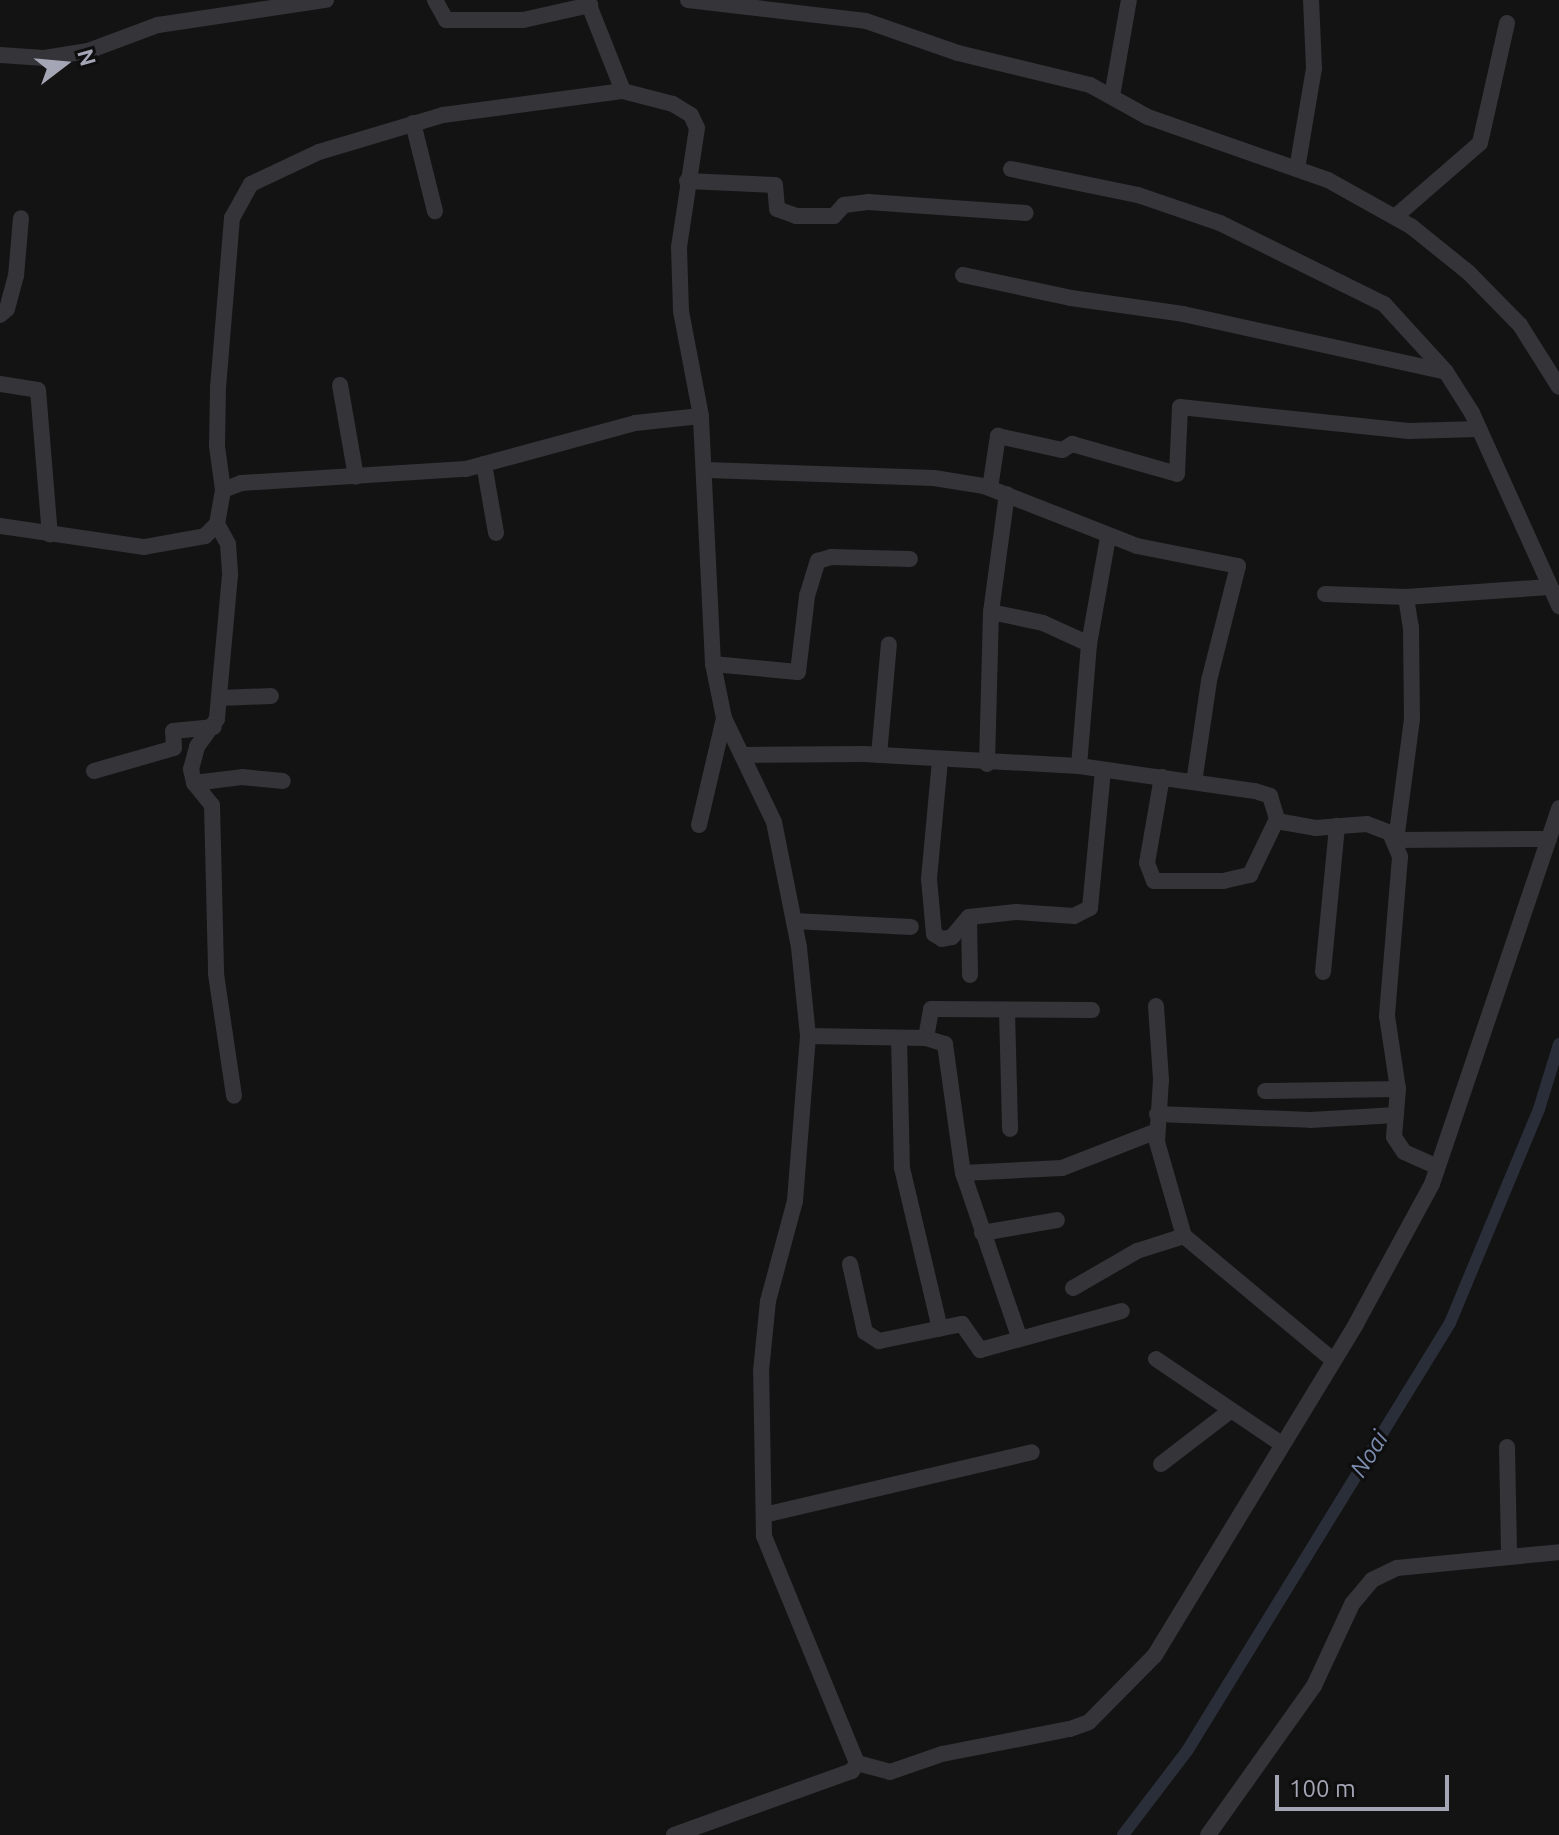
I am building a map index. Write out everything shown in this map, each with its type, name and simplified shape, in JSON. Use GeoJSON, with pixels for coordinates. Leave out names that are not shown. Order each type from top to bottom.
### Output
{"type":"FeatureCollection","features":[{"type":"Feature","properties":{"kind":"street"},"geometry":{"type":"LineString","coordinates":[[0,55],[44,58],[88,51],[158,25],[326,0]]}},
{"type":"Feature","properties":{"kind":"street"},"geometry":{"type":"LineString","coordinates":[[435,0],[446,20],[523,20],[589,2],[623,91]]}},
{"type":"Feature","properties":{"kind":"street"},"geometry":{"type":"LineString","coordinates":[[688,0],[866,21],[1112,96],[1148,117],[1297,169],[1396,216],[1469,273],[1520,325],[1559,387]]}},
{"type":"Feature","properties":{"kind":"street"},"geometry":{"type":"LineString","coordinates":[[1112,96],[1129,0]]}},
{"type":"Feature","properties":{"kind":"street"},"geometry":{"type":"LineString","coordinates":[[1297,169],[1314,68],[1311,0]]}},
{"type":"Feature","properties":{"kind":"street"},"geometry":{"type":"LineString","coordinates":[[1396,216],[1480,143],[1507,23]]}},
{"type":"Feature","properties":{"kind":"street"},"geometry":{"type":"LineString","coordinates":[[0,526],[144,547],[205,536],[217,524],[223,490],[217,446],[218,388],[232,218],[239,199],[251,184],[270,173],[413,123],[623,91],[673,104],[691,115],[697,128],[679,247],[681,311],[701,416],[707,470],[713,664],[724,718],[774,822],[794,921],[808,1036],[795,1201],[768,1301],[761,1371],[764,1515],[769,1557],[857,1763]]}},
{"type":"Feature","properties":{"kind":"street"},"geometry":{"type":"LineString","coordinates":[[413,123],[435,211]]}},
{"type":"Feature","properties":{"kind":"street"},"geometry":{"type":"LineString","coordinates":[[1011,169],[1138,195],[1220,223],[1384,304],[1446,372],[1478,429],[1559,606]]}},
{"type":"Feature","properties":{"kind":"street"},"geometry":{"type":"LineString","coordinates":[[687,181],[775,185],[777,209],[796,216],[834,216],[844,205],[868,202],[1026,213]]}},
{"type":"Feature","properties":{"kind":"street"},"geometry":{"type":"LineString","coordinates":[[0,315],[7,309],[16,276],[21,218]]}},
{"type":"Feature","properties":{"kind":"street"},"geometry":{"type":"LineString","coordinates":[[963,275],[1071,298],[1183,314],[1446,372]]}},
{"type":"Feature","properties":{"kind":"street"},"geometry":{"type":"LineString","coordinates":[[0,384],[38,390],[50,535]]}},
{"type":"Feature","properties":{"kind":"street"},"geometry":{"type":"LineString","coordinates":[[340,385],[356,477]]}},
{"type":"Feature","properties":{"kind":"street"},"geometry":{"type":"LineString","coordinates":[[990,488],[998,436],[1062,450],[1072,444],[1177,474],[1180,407],[1409,431],[1478,429]]}},
{"type":"Feature","properties":{"kind":"street"},"geometry":{"type":"LineString","coordinates":[[223,490],[241,483],[356,477],[484,464],[534,446],[635,423],[701,416]]}},
{"type":"Feature","properties":{"kind":"street"},"geometry":{"type":"LineString","coordinates":[[484,464],[496,533]]}},
{"type":"Feature","properties":{"kind":"street"},"geometry":{"type":"LineString","coordinates":[[707,470],[934,478],[990,488],[1108,537],[1238,566],[1209,681],[1194,782]]}},
{"type":"Feature","properties":{"kind":"street"},"geometry":{"type":"LineString","coordinates":[[987,764],[991,612],[1007,494]]}},
{"type":"Feature","properties":{"kind":"street"},"geometry":{"type":"LineString","coordinates":[[217,524],[228,544],[230,564],[219,698],[214,727],[192,760],[194,783],[212,805],[216,974],[234,1096]]}},
{"type":"Feature","properties":{"kind":"street"},"geometry":{"type":"LineString","coordinates":[[1079,766],[1089,644],[1108,537]]}},
{"type":"Feature","properties":{"kind":"street"},"geometry":{"type":"LineString","coordinates":[[713,664],[798,672],[807,596],[818,561],[831,557],[910,559]]}},
{"type":"Feature","properties":{"kind":"street"},"geometry":{"type":"LineString","coordinates":[[1325,594],[1406,597],[1550,587]]}},
{"type":"Feature","properties":{"kind":"street"},"geometry":{"type":"LineString","coordinates":[[1406,597],[1411,627],[1412,719],[1396,840],[1400,880],[1387,1016],[1398,1089],[1397,1146],[1437,1167]]}},
{"type":"Feature","properties":{"kind":"street"},"geometry":{"type":"LineString","coordinates":[[991,612],[1043,623],[1089,644]]}},
{"type":"Feature","properties":{"kind":"street"},"geometry":{"type":"LineString","coordinates":[[879,755],[889,644]]}},
{"type":"Feature","properties":{"kind":"street"},"geometry":{"type":"LineString","coordinates":[[219,698],[271,696]]}},
{"type":"Feature","properties":{"kind":"street"},"geometry":{"type":"LineString","coordinates":[[699,825],[724,718]]}},
{"type":"Feature","properties":{"kind":"street"},"geometry":{"type":"LineString","coordinates":[[94,771],[174,748],[173,731],[214,727]]}},
{"type":"Feature","properties":{"kind":"street"},"geometry":{"type":"LineString","coordinates":[[742,755],[879,755],[987,764],[1079,766],[1103,771],[1162,777],[1194,782],[1270,796],[1277,819],[1258,869],[1250,875],[1223,881],[1154,881],[1147,863],[1162,777]]}},
{"type":"Feature","properties":{"kind":"street"},"geometry":{"type":"LineString","coordinates":[[940,760],[929,879],[934,934],[942,939],[952,937],[969,917],[1016,912],[1074,916],[1090,908],[1103,771]]}},
{"type":"Feature","properties":{"kind":"street"},"geometry":{"type":"LineString","coordinates":[[194,783],[242,777],[283,781]]}},
{"type":"Feature","properties":{"kind":"street"},"geometry":{"type":"LineString","coordinates":[[857,1763],[890,1772],[942,1754],[1041,1737],[1089,1722],[1155,1655],[1184,1614],[1280,1443],[1414,1222],[1437,1167],[1559,808]]}},
{"type":"Feature","properties":{"kind":"street"},"geometry":{"type":"LineString","coordinates":[[1277,819],[1315,828],[1367,824],[1396,840],[1549,839]]}},
{"type":"Feature","properties":{"kind":"street"},"geometry":{"type":"LineString","coordinates":[[1323,972],[1337,826]]}},
{"type":"Feature","properties":{"kind":"street"},"geometry":{"type":"LineString","coordinates":[[969,917],[970,975]]}},
{"type":"Feature","properties":{"kind":"street"},"geometry":{"type":"LineString","coordinates":[[794,921],[911,927]]}},
{"type":"Feature","properties":{"kind":"street"},"geometry":{"type":"LineString","coordinates":[[1156,1006],[1161,1080],[1157,1131],[1184,1236],[1333,1360]]}},
{"type":"Feature","properties":{"kind":"street"},"geometry":{"type":"LineString","coordinates":[[926,1038],[931,1009],[1092,1010]]}},
{"type":"Feature","properties":{"kind":"street"},"geometry":{"type":"LineString","coordinates":[[1007,1011],[1010,1129]]}},
{"type":"Feature","properties":{"kind":"street"},"geometry":{"type":"LineString","coordinates":[[808,1036],[926,1038],[939,1040],[949,1050],[963,1173],[1019,1337]]}},
{"type":"Feature","properties":{"kind":"street"},"geometry":{"type":"LineString","coordinates":[[899,1038],[902,1168],[940,1329]]}},
{"type":"Feature","properties":{"kind":"street"},"geometry":{"type":"LineString","coordinates":[[1265,1091],[1398,1089]]}},
{"type":"Feature","properties":{"kind":"street"},"geometry":{"type":"LineString","coordinates":[[1157,1114],[1310,1120],[1396,1115]]}},
{"type":"Feature","properties":{"kind":"street"},"geometry":{"type":"LineString","coordinates":[[963,1173],[1062,1168],[1157,1131]]}},
{"type":"Feature","properties":{"kind":"street"},"geometry":{"type":"LineString","coordinates":[[982,1233],[1057,1220]]}},
{"type":"Feature","properties":{"kind":"street"},"geometry":{"type":"LineString","coordinates":[[1073,1288],[1137,1251],[1184,1236]]}},
{"type":"Feature","properties":{"kind":"street"},"geometry":{"type":"LineString","coordinates":[[850,1264],[868,1337],[879,1341],[962,1324],[976,1350],[1122,1311]]}},
{"type":"Feature","properties":{"kind":"street"},"geometry":{"type":"LineString","coordinates":[[1156,1359],[1280,1443]]}},
{"type":"Feature","properties":{"kind":"street"},"geometry":{"type":"LineString","coordinates":[[1161,1464],[1231,1410]]}},
{"type":"Feature","properties":{"kind":"street"},"geometry":{"type":"LineString","coordinates":[[1507,1447],[1509,1556]]}},
{"type":"Feature","properties":{"kind":"street"},"geometry":{"type":"LineString","coordinates":[[764,1515],[1032,1452]]}},
{"type":"Feature","properties":{"kind":"street"},"geometry":{"type":"LineString","coordinates":[[1208,1835],[1314,1686],[1352,1604],[1372,1580],[1397,1568],[1462,1566],[1509,1556],[1559,1552]]}},
{"type":"Feature","properties":{"kind":"street"},"geometry":{"type":"LineString","coordinates":[[674,1835],[852,1771],[857,1763]]}},
{"type":"Feature","properties":{"kind":"waterway","name":"Noai"},"geometry":{"type":"LineString","coordinates":[[1123,1835],[1187,1751],[1450,1323],[1539,1109],[1559,1044]]}}]}
